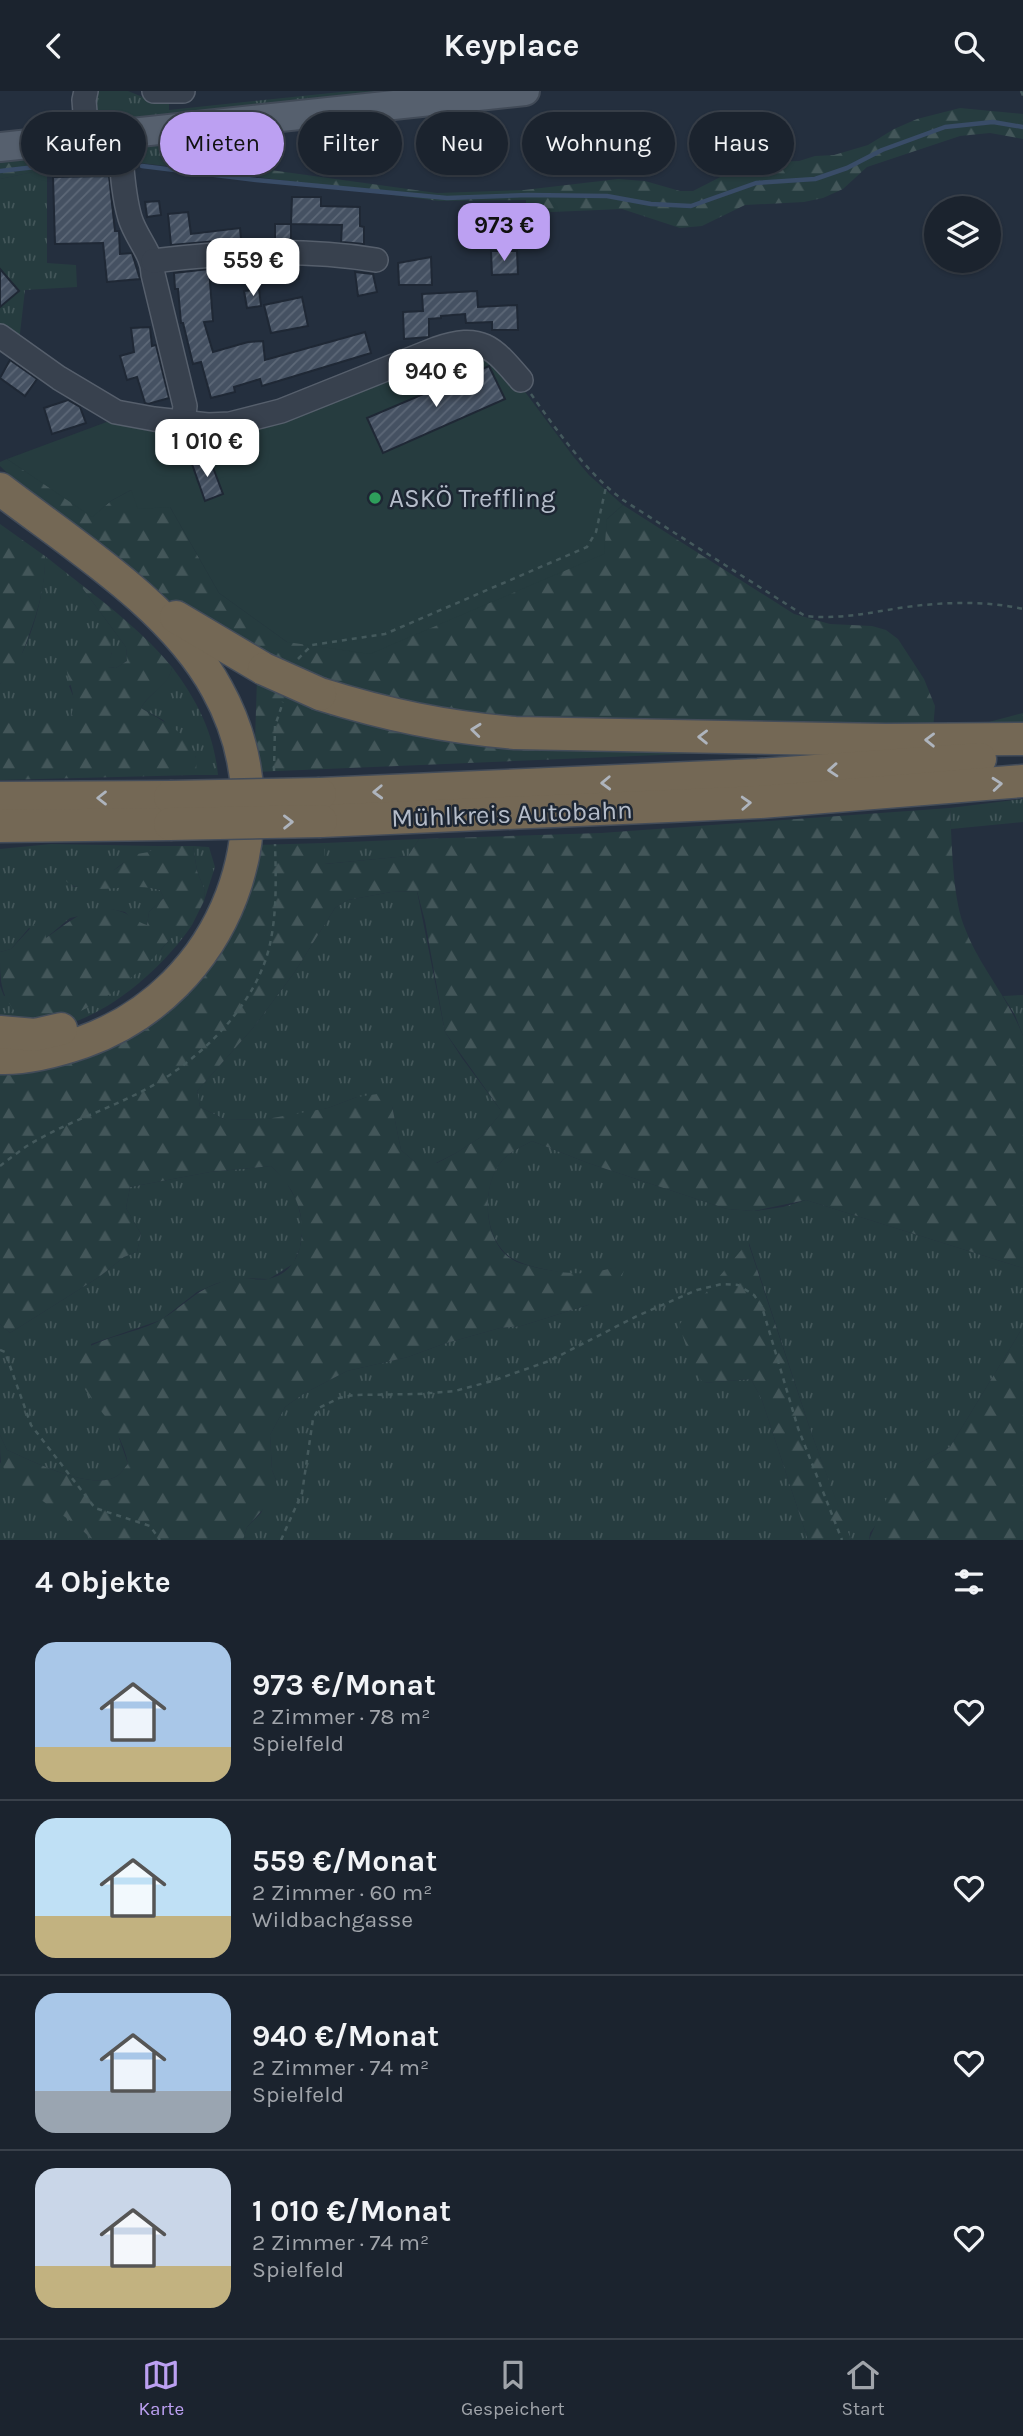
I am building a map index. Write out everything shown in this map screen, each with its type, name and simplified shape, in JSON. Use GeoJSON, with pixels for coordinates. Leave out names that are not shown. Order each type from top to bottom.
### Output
{"type":"FeatureCollection","features":[{"type":"Feature","properties":{"kind":"highway"},"geometry":{"type":"LineString","coordinates":[[0,489],[139,596],[264,669],[320,694],[398,717],[515,733],[911,740],[1023,739]]}},
{"type":"Feature","properties":{"kind":"highway"},"geometry":{"type":"LineString","coordinates":[[0,515],[136,619],[180,665],[194,684],[214,725],[225,770],[229,802],[228,831],[213,893],[188,941],[169,963],[136,992],[90,1019],[60,1030],[35,1035],[0,1032]]}},
{"type":"Feature","properties":{"kind":"highway"},"geometry":{"type":"LineString","coordinates":[[0,1058],[37,1055],[63,1049],[95,1038],[146,1009],[172,988],[209,944],[232,897],[244,848],[248,806],[237,736],[230,714],[204,666],[189,646],[139,596]]}},
{"type":"Feature","properties":{"kind":"highway","name":"Mühlkreis Autobahn"},"geometry":{"type":"LineString","coordinates":[[320,808],[1023,754]]}},
{"type":"Feature","properties":{"kind":"highway","name":"Mühlkreis Autobahn"},"geometry":{"type":"LineString","coordinates":[[0,798],[170,811],[760,802],[1023,781]]}},
{"type":"Feature","properties":{"kind":"highway","name":"Mühlkreis Autobahn"},"geometry":{"type":"LineString","coordinates":[[0,826],[70,826],[170,811]]}},
{"type":"Feature","properties":{"kind":"highway"},"geometry":{"type":"LineString","coordinates":[[0,843],[70,826]]}},
{"type":"Feature","properties":{"kind":"main road"},"geometry":{"type":"LineString","coordinates":[[146,131],[525,91]]}},
{"type":"Feature","properties":{"kind":"main road"},"geometry":{"type":"LineString","coordinates":[[0,147],[21,145]]}},
{"type":"Feature","properties":{"kind":"street"},"geometry":{"type":"LineString","coordinates":[[85,112],[86,91]]}},
{"type":"Feature","properties":{"kind":"street"},"geometry":{"type":"LineString","coordinates":[[155,91],[183,91]]}},
{"type":"Feature","properties":{"kind":"street"},"geometry":{"type":"LineString","coordinates":[[123,175],[130,218],[135,232],[153,261],[153,274],[185,406],[183,422]]}},
{"type":"Feature","properties":{"kind":"street"},"geometry":{"type":"LineString","coordinates":[[153,261],[201,255],[264,252],[325,254],[376,260]]}},
{"type":"Feature","properties":{"kind":"street"},"geometry":{"type":"LineString","coordinates":[[0,336],[59,378],[110,409],[131,415],[183,422],[230,424],[257,418],[281,411],[441,347],[458,343],[477,342],[490,347],[521,380]]}},
{"type":"Feature","properties":{"kind":"path"},"geometry":{"type":"LineString","coordinates":[[1021,91],[1023,96]]}},
{"type":"Feature","properties":{"kind":"path"},"geometry":{"type":"LineString","coordinates":[[521,380],[592,473],[606,487],[623,501],[805,616],[853,617],[938,604],[994,604],[1023,609]]}},
{"type":"Feature","properties":{"kind":"path"},"geometry":{"type":"LineString","coordinates":[[297,660],[312,645],[385,634],[587,547],[596,532],[606,487]]}},
{"type":"Feature","properties":{"kind":"path"},"geometry":{"type":"LineString","coordinates":[[0,1166],[40,1139],[150,1087],[181,1066]]}},
{"type":"Feature","properties":{"kind":"path"},"geometry":{"type":"LineString","coordinates":[[281,1540],[302,1493],[313,1419],[319,1408],[327,1402],[354,1395],[456,1391],[492,1381],[549,1361],[637,1315],[685,1295],[722,1284],[738,1285],[754,1295],[762,1307],[799,1428],[842,1540]]}},
{"type":"Feature","properties":{"kind":"path"},"geometry":{"type":"LineString","coordinates":[[0,1350],[5,1352],[31,1425],[96,1508],[149,1526],[160,1540]]}},
{"type":"Feature","properties":{"kind":"green space"},"geometry":{"type":"Polygon","coordinates":[[[97,91],[128,91],[150,100],[169,100],[169,110],[350,91],[456,91],[220,112],[160,112],[160,117],[146,119],[146,112],[97,112],[93,96],[97,91]]]}},
{"type":"Feature","properties":{"kind":"green space"},"geometry":{"type":"Polygon","coordinates":[[[960,108],[1023,114],[1023,139],[990,133],[960,136],[867,167],[843,189],[823,198],[804,202],[745,205],[702,226],[680,228],[622,209],[526,211],[526,200],[439,201],[250,175],[284,175],[284,172],[437,193],[524,190],[618,179],[645,181],[680,191],[693,191],[724,175],[794,175],[794,161],[834,155],[868,145],[917,119],[960,108]]]}},
{"type":"Feature","properties":{"kind":"green space"},"geometry":{"type":"Polygon","coordinates":[[[160,137],[160,165],[146,164],[146,139],[160,137]]]}},
{"type":"Feature","properties":{"kind":"green space"},"geometry":{"type":"Polygon","coordinates":[[[21,157],[21,175],[0,179],[0,160],[21,157]]]}},
{"type":"Feature","properties":{"kind":"green space"},"geometry":{"type":"Polygon","coordinates":[[[21,175],[47,175],[47,263],[76,265],[77,287],[25,290],[19,342],[0,329],[0,179],[21,175]]]}},
{"type":"Feature","properties":{"kind":"green space","name":"ASKÖ Treffling"},"geometry":{"type":"Polygon","coordinates":[[[470,349],[511,373],[589,475],[623,505],[607,519],[604,554],[370,654],[287,642],[219,593],[170,507],[138,509],[131,490],[111,501],[92,517],[7,459],[120,417],[189,430],[470,349]]]}},
{"type":"Feature","properties":{"kind":"green space"},"geometry":{"type":"Polygon","coordinates":[[[7,459],[92,516],[131,490],[170,507],[219,593],[287,642],[607,519],[623,505],[794,614],[830,624],[872,626],[886,630],[898,639],[924,679],[935,706],[933,729],[557,727],[336,691],[175,607],[29,494],[0,466],[0,462],[7,459]]]}},
{"type":"Feature","properties":{"kind":"green space"},"geometry":{"type":"Polygon","coordinates":[[[0,524],[45,556],[45,571],[33,625],[18,665],[12,675],[0,684],[0,524]]]}},
{"type":"Feature","properties":{"kind":"green space"},"geometry":{"type":"Polygon","coordinates":[[[45,556],[78,582],[126,647],[127,661],[116,668],[107,667],[112,652],[69,686],[76,703],[71,716],[0,716],[0,684],[10,673],[27,643],[39,606],[45,556]]]}},
{"type":"Feature","properties":{"kind":"green space"},"geometry":{"type":"Polygon","coordinates":[[[78,582],[139,632],[172,667],[167,679],[141,708],[174,728],[188,741],[196,758],[196,775],[0,780],[0,716],[71,716],[74,703],[67,663],[71,653],[82,643],[102,633],[110,639],[112,652],[108,667],[116,668],[127,661],[126,647],[78,582]]]}},
{"type":"Feature","properties":{"kind":"green space"},"geometry":{"type":"Polygon","coordinates":[[[172,667],[203,718],[213,745],[218,775],[196,775],[196,757],[163,720],[141,708],[167,678],[172,667]]]}},
{"type":"Feature","properties":{"kind":"green space"},"geometry":{"type":"Polygon","coordinates":[[[257,678],[347,713],[732,752],[254,772],[257,678]]]}},
{"type":"Feature","properties":{"kind":"green space"},"geometry":{"type":"Polygon","coordinates":[[[1023,713],[1023,728],[959,730],[1023,713]]]}},
{"type":"Feature","properties":{"kind":"green space"},"geometry":{"type":"Polygon","coordinates":[[[1023,799],[1023,822],[951,829],[950,808],[1023,799]]]}},
{"type":"Feature","properties":{"kind":"green space"},"geometry":{"type":"Polygon","coordinates":[[[950,808],[955,884],[964,926],[1023,1036],[1023,1268],[806,1200],[754,1211],[727,1209],[588,1163],[532,1141],[508,1155],[494,1173],[490,1186],[488,1216],[497,1244],[517,1262],[551,1271],[586,1273],[629,1264],[610,1291],[588,1305],[521,1326],[500,1328],[408,1357],[347,1371],[303,1394],[285,1407],[270,1435],[272,1470],[276,1480],[274,1497],[247,1527],[243,1540],[92,1540],[71,1521],[16,1481],[1,1463],[0,1435],[7,1450],[62,1473],[93,1480],[106,1480],[120,1474],[128,1464],[125,1452],[116,1432],[83,1385],[77,1364],[79,1353],[99,1342],[152,1324],[201,1291],[223,1281],[240,1278],[268,1279],[280,1275],[296,1258],[302,1223],[294,1195],[271,1166],[210,1172],[130,1187],[126,1208],[141,1234],[137,1252],[124,1257],[99,1277],[10,1333],[0,1324],[0,1066],[136,1026],[255,845],[324,843],[325,864],[408,856],[419,839],[601,833],[950,808]],[[417,891],[391,892],[348,900],[335,908],[294,973],[253,1028],[197,1091],[200,1107],[226,1120],[267,1119],[328,1108],[357,1097],[384,1093],[392,1106],[401,1150],[416,1163],[437,1163],[481,1137],[502,1112],[445,1032],[417,891]]]}},
{"type":"Feature","properties":{"kind":"green space"},"geometry":{"type":"Polygon","coordinates":[[[419,839],[408,856],[324,864],[324,843],[419,839]]]}},
{"type":"Feature","properties":{"kind":"green space"},"geometry":{"type":"Polygon","coordinates":[[[51,844],[158,846],[123,863],[109,874],[71,886],[139,886],[160,890],[164,898],[149,912],[147,925],[134,921],[125,912],[110,909],[70,918],[46,938],[29,928],[11,949],[0,952],[0,849],[51,844]]]}},
{"type":"Feature","properties":{"kind":"green space"},"geometry":{"type":"Polygon","coordinates":[[[158,846],[193,846],[197,871],[205,891],[204,901],[192,925],[175,934],[133,976],[95,1004],[51,1021],[24,1021],[10,1005],[3,990],[0,952],[11,949],[39,919],[44,925],[46,938],[81,915],[100,909],[122,912],[147,925],[149,912],[164,898],[160,890],[149,887],[84,888],[65,880],[84,874],[106,873],[121,865],[131,855],[149,852],[158,846]]]}},
{"type":"Feature","properties":{"kind":"green space"},"geometry":{"type":"Polygon","coordinates":[[[193,846],[209,847],[215,867],[204,901],[205,891],[197,871],[193,846]]]}},
{"type":"Feature","properties":{"kind":"green space"},"geometry":{"type":"Polygon","coordinates":[[[417,891],[445,1032],[502,1112],[481,1137],[436,1163],[416,1163],[401,1150],[392,1106],[357,1097],[328,1108],[292,1116],[226,1120],[200,1107],[197,1091],[253,1028],[294,973],[335,908],[348,900],[391,892],[417,891]]]}},
{"type":"Feature","properties":{"kind":"green space"},"geometry":{"type":"Polygon","coordinates":[[[192,925],[150,973],[114,1002],[94,1013],[55,1027],[0,1027],[0,986],[4,996],[161,950],[177,930],[192,925]]]}},
{"type":"Feature","properties":{"kind":"green space"},"geometry":{"type":"Polygon","coordinates":[[[1023,995],[1023,1036],[1015,1015],[1003,996],[1023,995]]]}},
{"type":"Feature","properties":{"kind":"green space"},"geometry":{"type":"Polygon","coordinates":[[[532,1141],[588,1163],[727,1209],[755,1211],[806,1200],[1023,1268],[1023,1327],[950,1447],[920,1463],[870,1533],[869,1540],[851,1540],[846,1528],[811,1432],[749,1243],[703,1383],[751,1379],[762,1400],[808,1540],[243,1540],[247,1527],[261,1513],[276,1480],[272,1470],[270,1435],[285,1407],[303,1394],[347,1371],[408,1357],[443,1344],[500,1328],[521,1326],[588,1305],[628,1265],[585,1274],[560,1272],[517,1261],[497,1243],[488,1215],[490,1186],[494,1173],[508,1155],[532,1141]]]}},
{"type":"Feature","properties":{"kind":"green space"},"geometry":{"type":"Polygon","coordinates":[[[271,1166],[285,1180],[297,1201],[303,1226],[300,1248],[293,1264],[269,1279],[235,1278],[215,1284],[197,1292],[161,1320],[91,1344],[103,1412],[117,1432],[128,1464],[120,1474],[106,1480],[78,1478],[7,1450],[0,1435],[0,1324],[10,1333],[99,1277],[124,1257],[137,1252],[141,1234],[126,1208],[130,1187],[210,1172],[271,1166]]]}},
{"type":"Feature","properties":{"kind":"green space"},"geometry":{"type":"Polygon","coordinates":[[[748,1242],[811,1432],[851,1540],[808,1540],[762,1400],[751,1379],[703,1383],[679,1325],[748,1242]]]}},
{"type":"Feature","properties":{"kind":"green space"},"geometry":{"type":"Polygon","coordinates":[[[1023,1327],[1023,1540],[869,1540],[892,1486],[920,1463],[950,1447],[1023,1327]]]}},
{"type":"Feature","properties":{"kind":"green space"},"geometry":{"type":"Polygon","coordinates":[[[0,1462],[21,1484],[70,1519],[92,1540],[0,1540],[0,1462]]]}},
{"type":"Feature","properties":{"kind":"building"},"geometry":{"type":"Polygon","coordinates":[[[109,176],[115,231],[119,231],[120,254],[132,253],[140,279],[107,282],[103,243],[55,244],[53,177],[109,176]]]}},
{"type":"Feature","properties":{"kind":"building"},"geometry":{"type":"Polygon","coordinates":[[[292,197],[321,197],[321,206],[360,207],[364,244],[341,242],[342,225],[291,224],[292,197]]]}},
{"type":"Feature","properties":{"kind":"building"},"geometry":{"type":"Polygon","coordinates":[[[159,201],[161,215],[147,217],[145,202],[159,201]]]}},
{"type":"Feature","properties":{"kind":"building"},"geometry":{"type":"Polygon","coordinates":[[[188,212],[191,234],[240,228],[241,239],[171,245],[168,214],[188,212]]]}},
{"type":"Feature","properties":{"kind":"building"},"geometry":{"type":"Polygon","coordinates":[[[275,224],[291,224],[291,239],[275,239],[275,224]]]}},
{"type":"Feature","properties":{"kind":"building"},"geometry":{"type":"Polygon","coordinates":[[[491,251],[517,251],[518,274],[492,275],[491,251]]]}},
{"type":"Feature","properties":{"kind":"building"},"geometry":{"type":"Polygon","coordinates":[[[431,257],[432,285],[399,285],[398,263],[431,257]]]}},
{"type":"Feature","properties":{"kind":"building"},"geometry":{"type":"Polygon","coordinates":[[[258,267],[299,267],[299,279],[258,280],[258,267]]]}},
{"type":"Feature","properties":{"kind":"building"},"geometry":{"type":"Polygon","coordinates":[[[0,269],[19,291],[0,307],[0,269]]]}},
{"type":"Feature","properties":{"kind":"building"},"geometry":{"type":"Polygon","coordinates":[[[209,269],[213,321],[204,322],[213,352],[248,342],[263,341],[265,360],[365,332],[371,353],[262,386],[260,379],[234,387],[235,392],[211,398],[201,362],[193,364],[181,323],[174,273],[209,269]]]}},
{"type":"Feature","properties":{"kind":"building"},"geometry":{"type":"Polygon","coordinates":[[[355,272],[373,274],[377,292],[358,296],[355,272]]]}},
{"type":"Feature","properties":{"kind":"building"},"geometry":{"type":"Polygon","coordinates":[[[259,289],[261,306],[247,308],[244,291],[259,289]]]}},
{"type":"Feature","properties":{"kind":"building"},"geometry":{"type":"Polygon","coordinates":[[[477,291],[478,307],[517,305],[518,330],[492,330],[492,322],[466,323],[465,314],[429,319],[429,337],[404,339],[403,312],[423,311],[422,294],[477,291]]]}},
{"type":"Feature","properties":{"kind":"building"},"geometry":{"type":"Polygon","coordinates":[[[302,297],[308,326],[271,333],[264,305],[302,297]]]}},
{"type":"Feature","properties":{"kind":"building"},"geometry":{"type":"Polygon","coordinates":[[[150,327],[152,346],[156,345],[169,398],[148,404],[145,403],[137,377],[127,380],[120,356],[134,352],[131,328],[150,327]]]}},
{"type":"Feature","properties":{"kind":"building"},"geometry":{"type":"Polygon","coordinates":[[[10,360],[37,379],[25,396],[0,378],[10,360]]]}},
{"type":"Feature","properties":{"kind":"building","name":"ASKÖ Treffling"},"geometry":{"type":"Polygon","coordinates":[[[489,366],[505,399],[383,453],[367,418],[489,366]]]}},
{"type":"Feature","properties":{"kind":"building"},"geometry":{"type":"Polygon","coordinates":[[[68,400],[80,407],[86,423],[52,434],[44,408],[68,400]]]}},
{"type":"Feature","properties":{"kind":"building"},"geometry":{"type":"Polygon","coordinates":[[[209,457],[223,494],[205,501],[192,464],[209,457]]]}},
{"type":"Feature","properties":{"kind":"waterway"},"geometry":{"type":"LineString","coordinates":[[146,166],[447,198],[607,196],[651,204],[691,206],[756,183],[815,179],[945,127],[993,122],[1023,127]]}},
{"type":"Feature","properties":{"kind":"waterway"},"geometry":{"type":"LineString","coordinates":[[0,171],[21,169]]}},
{"type":"Feature","properties":{"kind":"place","name":"ASKÖ Treffling"},"geometry":{"type":"Point","coordinates":[375,498]}}]}
